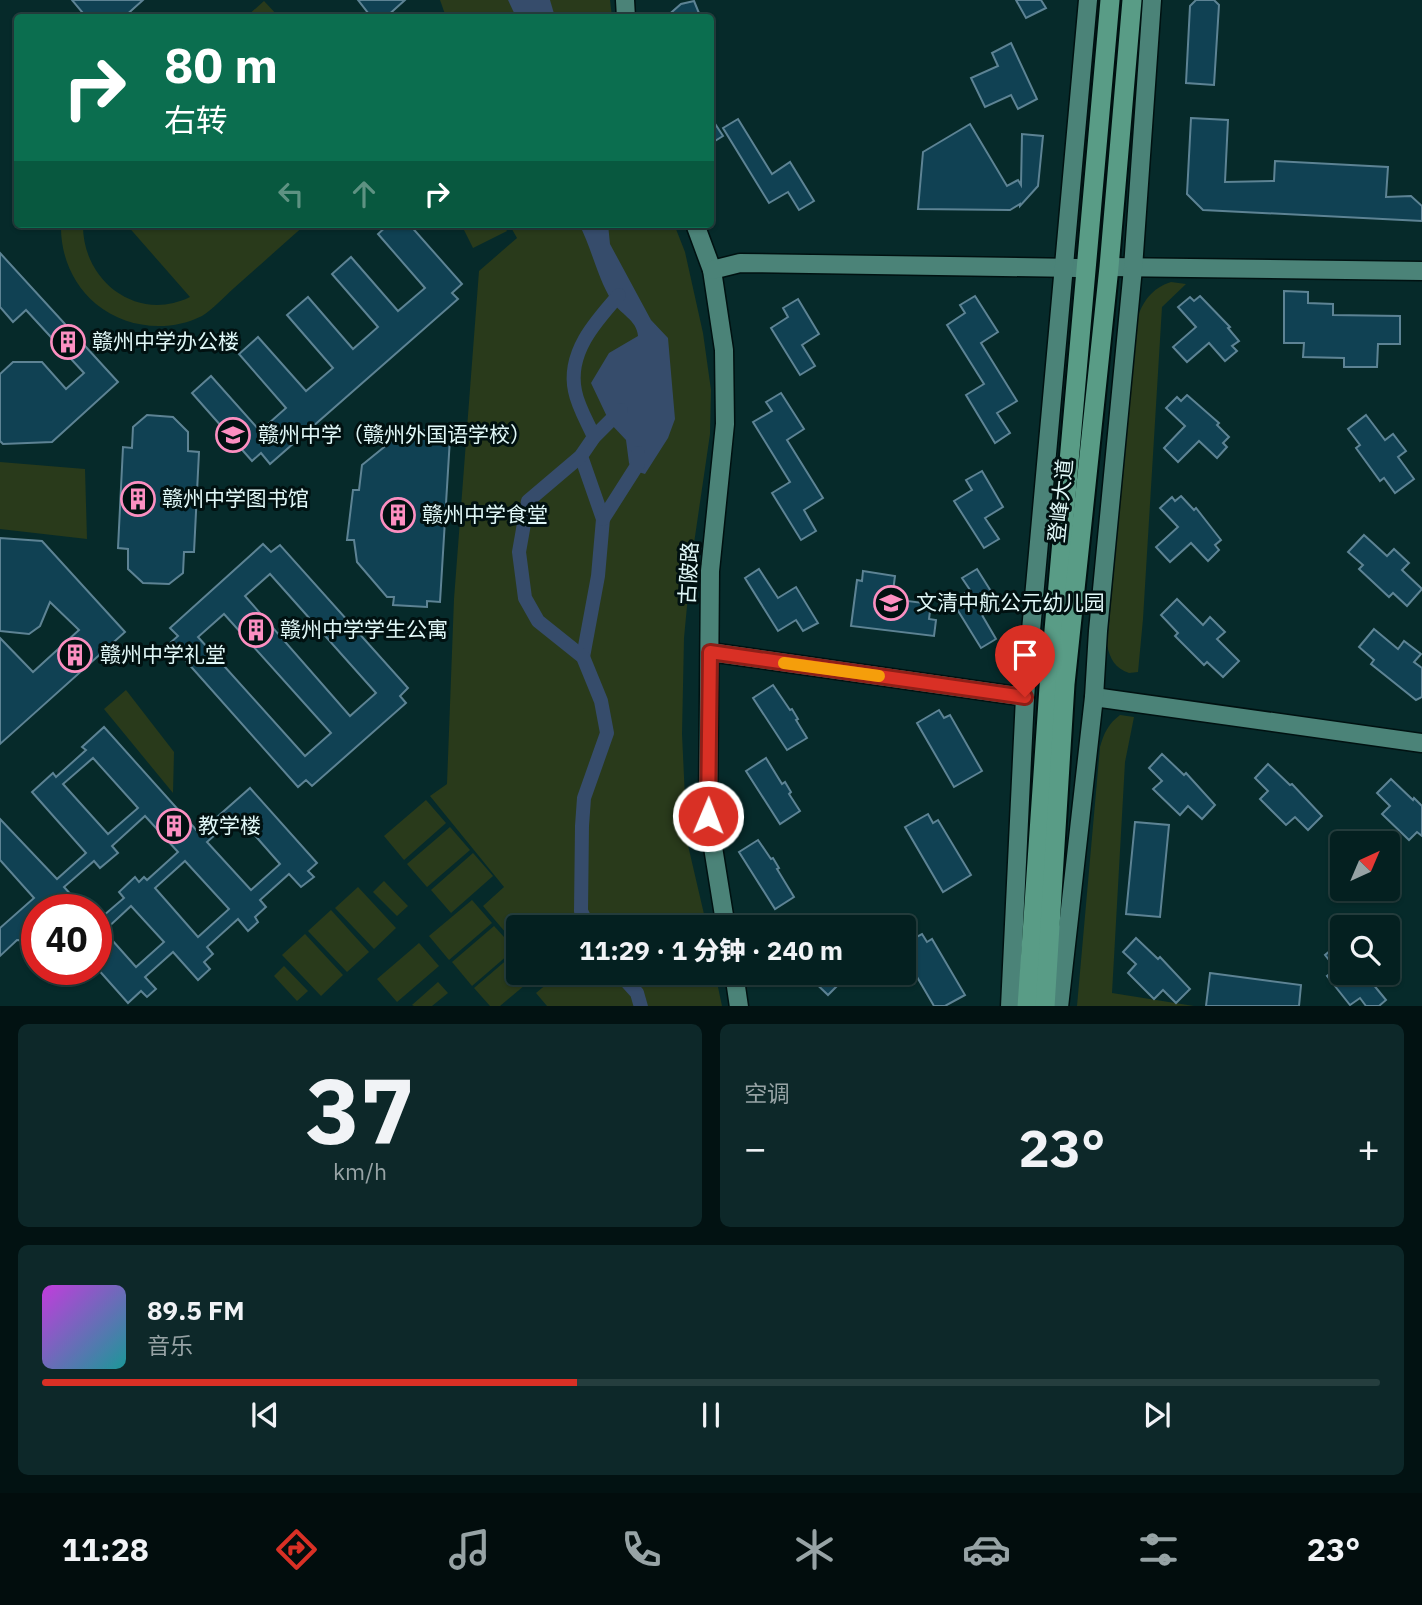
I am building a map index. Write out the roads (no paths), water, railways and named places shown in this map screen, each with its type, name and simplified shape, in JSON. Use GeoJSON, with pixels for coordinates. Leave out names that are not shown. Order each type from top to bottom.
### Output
{"type":"FeatureCollection","features":[{"type":"Feature","properties":{"kind":"main road","name":"登峰大道"},"geometry":{"type":"LineString","coordinates":[[1027,1006],[1049,687],[1110,0]]}},
{"type":"Feature","properties":{"kind":"main road","name":"登峰大道"},"geometry":{"type":"LineString","coordinates":[[1045,1006],[1065,684],[1109,267],[1132,0]]}},
{"type":"Feature","properties":{"kind":"street"},"geometry":{"type":"LineString","coordinates":[[1010,1006],[1025,697],[1088,0]]}},
{"type":"Feature","properties":{"kind":"street"},"geometry":{"type":"LineString","coordinates":[[1059,1006],[1094,697],[1133,268],[1152,0]]}},
{"type":"Feature","properties":{"kind":"street","name":"古陂路"},"geometry":{"type":"LineString","coordinates":[[696,228],[712,270],[724,350],[724,424],[710,571],[708,816],[724,915]]}},
{"type":"Feature","properties":{"kind":"street"},"geometry":{"type":"LineString","coordinates":[[712,270],[740,263],[1087,268]]}},
{"type":"Feature","properties":{"kind":"street"},"geometry":{"type":"LineString","coordinates":[[1109,267],[1422,271]]}},
{"type":"Feature","properties":{"kind":"street"},"geometry":{"type":"LineString","coordinates":[[710,652],[1025,697]]}},
{"type":"Feature","properties":{"kind":"street"},"geometry":{"type":"LineString","coordinates":[[1094,697],[1422,743]]}},
{"type":"Feature","properties":{"kind":"street"},"geometry":{"type":"LineString","coordinates":[[736,985],[740,1006]]}},
{"type":"Feature","properties":{"kind":"water"},"geometry":{"type":"Polygon","coordinates":[[[508,0],[550,0],[554,14],[515,14],[508,0]]]}},
{"type":"Feature","properties":{"kind":"water"},"geometry":{"type":"Polygon","coordinates":[[[581,228],[608,228],[610,244],[651,320],[668,338],[675,419],[668,438],[645,474],[632,470],[626,440],[610,423],[591,383],[609,353],[638,336],[635,326],[615,306],[607,292],[581,228]]]}},
{"type":"Feature","properties":{"kind":"waterway"},"geometry":{"type":"LineString","coordinates":[[594,437],[576,397],[575,364],[592,327],[619,295]]}},
{"type":"Feature","properties":{"kind":"waterway"},"geometry":{"type":"LineString","coordinates":[[583,915],[584,798],[607,733],[601,701],[583,657],[538,621],[525,598],[519,552],[528,501],[581,456],[594,437],[621,410]]}},
{"type":"Feature","properties":{"kind":"waterway"},"geometry":{"type":"LineString","coordinates":[[603,519],[638,464],[638,453]]}},
{"type":"Feature","properties":{"kind":"waterway"},"geometry":{"type":"LineString","coordinates":[[581,456],[603,519],[598,576],[583,657]]}},
{"type":"Feature","properties":{"kind":"waterway"},"geometry":{"type":"LineString","coordinates":[[630,985],[637,993],[641,1006]]}},
{"type":"Feature","properties":{"kind":"place","name":"赣州中学办公楼"},"geometry":{"type":"Point","coordinates":[68,342]}},
{"type":"Feature","properties":{"kind":"place","name":"赣州中学（赣州外国语学校）"},"geometry":{"type":"Point","coordinates":[233,435]}},
{"type":"Feature","properties":{"kind":"place","name":"赣州中学图书馆"},"geometry":{"type":"Point","coordinates":[138,499]}},
{"type":"Feature","properties":{"kind":"place","name":"赣州中学食堂"},"geometry":{"type":"Point","coordinates":[398,515]}},
{"type":"Feature","properties":{"kind":"place","name":"文清中航公元幼儿园"},"geometry":{"type":"Point","coordinates":[891,603]}},
{"type":"Feature","properties":{"kind":"place","name":"赣州中学学生公寓"},"geometry":{"type":"Point","coordinates":[256,630]}},
{"type":"Feature","properties":{"kind":"place","name":"赣州中学礼堂"},"geometry":{"type":"Point","coordinates":[75,655]}},
{"type":"Feature","properties":{"kind":"place","name":"教学楼"},"geometry":{"type":"Point","coordinates":[174,826]}}]}
